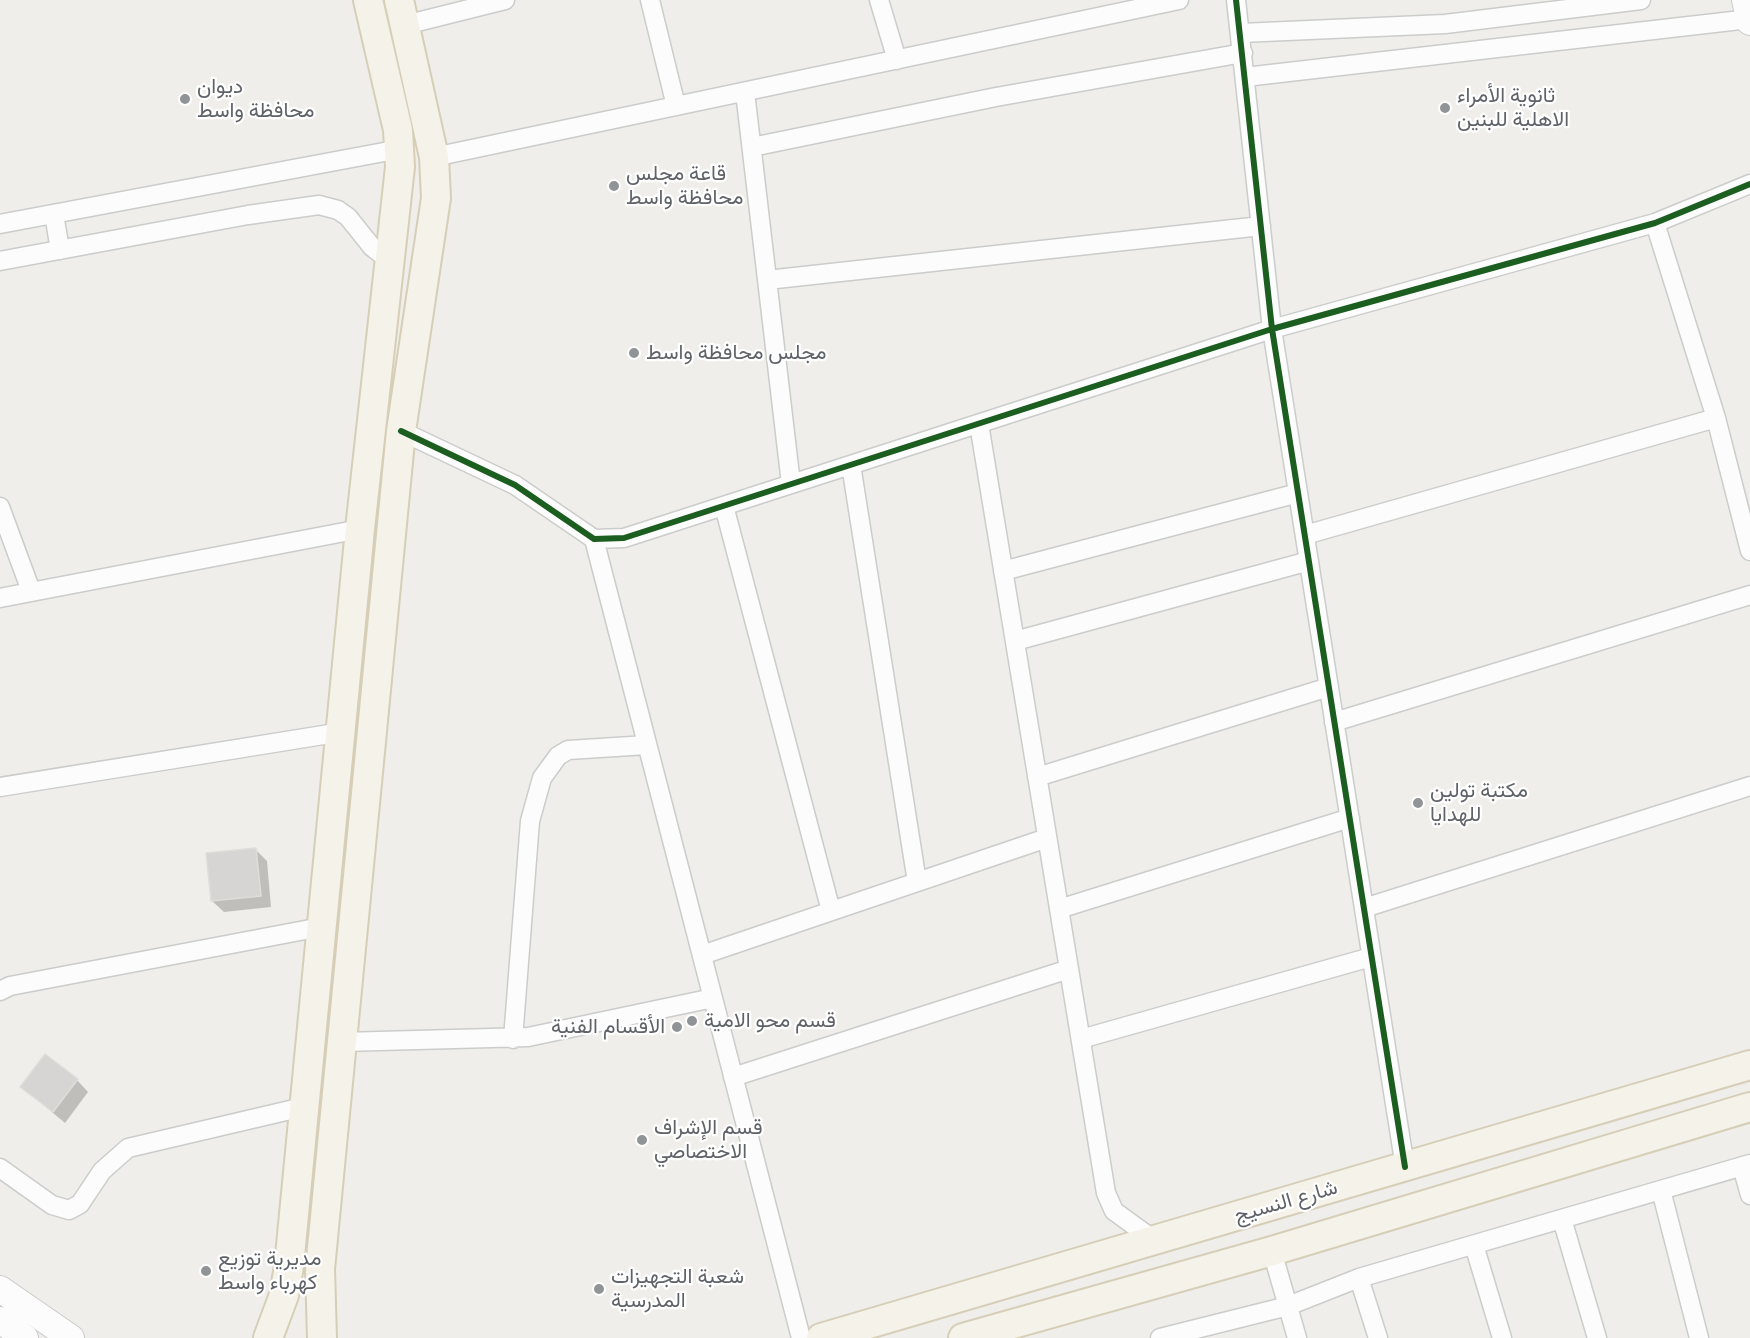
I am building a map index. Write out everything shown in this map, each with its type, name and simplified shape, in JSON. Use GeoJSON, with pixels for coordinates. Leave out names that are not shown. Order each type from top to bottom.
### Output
{"type":"FeatureCollection","features":[{"type":"Feature","properties":{"kind":"main road"},"geometry":{"type":"LineString","coordinates":[[270,1332],[289,1266],[360,529],[391,256],[400,148],[368,0]]}},
{"type":"Feature","properties":{"kind":"main road"},"geometry":{"type":"LineString","coordinates":[[322,1338],[320,1269],[401,431],[436,198],[434,157],[402,13]]}},
{"type":"Feature","properties":{"kind":"main road"},"geometry":{"type":"LineString","coordinates":[[394,221],[432,234]]}},
{"type":"Feature","properties":{"kind":"main road"},"geometry":{"type":"LineString","coordinates":[[332,822],[363,822]]}},
{"type":"Feature","properties":{"kind":"main road","name":"شارع النسيج"},"geometry":{"type":"LineString","coordinates":[[821,1338],[1750,1065]]}},
{"type":"Feature","properties":{"kind":"main road","name":"شارع النسيج"},"geometry":{"type":"LineString","coordinates":[[963,1338],[1272,1251],[1750,1107]]}},
{"type":"Feature","properties":{"kind":"street"},"geometry":{"type":"LineString","coordinates":[[402,13],[505,0]]}},
{"type":"Feature","properties":{"kind":"street"},"geometry":{"type":"LineString","coordinates":[[650,0],[676,106]]}},
{"type":"Feature","properties":{"kind":"street"},"geometry":{"type":"LineString","coordinates":[[879,0],[897,60]]}},
{"type":"Feature","properties":{"kind":"street"},"geometry":{"type":"LineString","coordinates":[[434,157],[1179,0]]}},
{"type":"Feature","properties":{"kind":"street"},"geometry":{"type":"LineString","coordinates":[[1236,0],[1272,329],[1405,1167]]}},
{"type":"Feature","properties":{"kind":"street"},"geometry":{"type":"LineString","coordinates":[[1241,33],[1445,24],[1641,0]]}},
{"type":"Feature","properties":{"kind":"street"},"geometry":{"type":"LineString","coordinates":[[1245,77],[1750,20],[1745,0]]}},
{"type":"Feature","properties":{"kind":"street"},"geometry":{"type":"LineString","coordinates":[[752,147],[996,98],[1243,53]]}},
{"type":"Feature","properties":{"kind":"street"},"geometry":{"type":"LineString","coordinates":[[746,92],[791,484]]}},
{"type":"Feature","properties":{"kind":"street"},"geometry":{"type":"LineString","coordinates":[[0,224],[400,148]]}},
{"type":"Feature","properties":{"kind":"street"},"geometry":{"type":"LineString","coordinates":[[401,431],[515,484],[594,539],[624,538],[1272,329],[1655,223],[1750,184]]}},
{"type":"Feature","properties":{"kind":"street"},"geometry":{"type":"LineString","coordinates":[[0,261],[248,215],[319,205],[338,210],[348,217],[372,247],[381,254],[391,256]]}},
{"type":"Feature","properties":{"kind":"street"},"geometry":{"type":"LineString","coordinates":[[54,214],[60,250]]}},
{"type":"Feature","properties":{"kind":"street"},"geometry":{"type":"LineString","coordinates":[[1655,223],[1716,418],[1750,551]]}},
{"type":"Feature","properties":{"kind":"street"},"geometry":{"type":"LineString","coordinates":[[767,279],[1261,226]]}},
{"type":"Feature","properties":{"kind":"street"},"geometry":{"type":"LineString","coordinates":[[1305,535],[1716,418]]}},
{"type":"Feature","properties":{"kind":"street"},"geometry":{"type":"LineString","coordinates":[[979,424],[1106,1193],[1114,1211],[1154,1240]]}},
{"type":"Feature","properties":{"kind":"street"},"geometry":{"type":"LineString","coordinates":[[851,465],[917,882]]}},
{"type":"Feature","properties":{"kind":"street"},"geometry":{"type":"LineString","coordinates":[[1003,571],[1298,493]]}},
{"type":"Feature","properties":{"kind":"street"},"geometry":{"type":"LineString","coordinates":[[724,506],[831,911]]}},
{"type":"Feature","properties":{"kind":"street"},"geometry":{"type":"LineString","coordinates":[[0,507],[31,591]]}},
{"type":"Feature","properties":{"kind":"street"},"geometry":{"type":"LineString","coordinates":[[0,598],[360,529]]}},
{"type":"Feature","properties":{"kind":"street"},"geometry":{"type":"LineString","coordinates":[[594,539],[801,1338]]}},
{"type":"Feature","properties":{"kind":"street"},"geometry":{"type":"LineString","coordinates":[[1015,641],[1309,561]]}},
{"type":"Feature","properties":{"kind":"street"},"geometry":{"type":"LineString","coordinates":[[1334,722],[1750,595]]}},
{"type":"Feature","properties":{"kind":"street"},"geometry":{"type":"LineString","coordinates":[[1037,777],[1329,687]]}},
{"type":"Feature","properties":{"kind":"street"},"geometry":{"type":"LineString","coordinates":[[0,787],[342,732]]}},
{"type":"Feature","properties":{"kind":"street"},"geometry":{"type":"LineString","coordinates":[[513,1039],[530,821],[542,778],[558,756],[568,750],[647,746]]}},
{"type":"Feature","properties":{"kind":"street"},"geometry":{"type":"LineString","coordinates":[[1364,908],[1750,786]]}},
{"type":"Feature","properties":{"kind":"street"},"geometry":{"type":"LineString","coordinates":[[1059,909],[1350,819]]}},
{"type":"Feature","properties":{"kind":"street"},"geometry":{"type":"LineString","coordinates":[[702,955],[1047,838]]}},
{"type":"Feature","properties":{"kind":"street"},"geometry":{"type":"LineString","coordinates":[[0,991],[21,984],[321,927]]}},
{"type":"Feature","properties":{"kind":"street"},"geometry":{"type":"LineString","coordinates":[[1081,1039],[1371,957]]}},
{"type":"Feature","properties":{"kind":"street"},"geometry":{"type":"LineString","coordinates":[[733,1077],[1069,969]]}},
{"type":"Feature","properties":{"kind":"street"},"geometry":{"type":"LineString","coordinates":[[342,1042],[513,1039],[713,998]]}},
{"type":"Feature","properties":{"kind":"street"},"geometry":{"type":"LineString","coordinates":[[0,1168],[52,1205],[69,1210],[80,1204],[102,1171],[128,1148],[303,1107]]}},
{"type":"Feature","properties":{"kind":"street"},"geometry":{"type":"LineString","coordinates":[[1160,1338],[1288,1306],[1359,1278],[1746,1165],[1750,1195]]}},
{"type":"Feature","properties":{"kind":"street"},"geometry":{"type":"LineString","coordinates":[[1661,1190],[1699,1338]]}},
{"type":"Feature","properties":{"kind":"street"},"geometry":{"type":"LineString","coordinates":[[1562,1219],[1597,1338]]}},
{"type":"Feature","properties":{"kind":"street"},"geometry":{"type":"LineString","coordinates":[[1474,1245],[1502,1338]]}},
{"type":"Feature","properties":{"kind":"street"},"geometry":{"type":"LineString","coordinates":[[1272,1251],[1296,1338]]}},
{"type":"Feature","properties":{"kind":"street"},"geometry":{"type":"LineString","coordinates":[[1359,1278],[1378,1338]]}},
{"type":"Feature","properties":{"kind":"street"},"geometry":{"type":"LineString","coordinates":[[0,1289],[71,1338]]}},
{"type":"Feature","properties":{"kind":"street"},"geometry":{"type":"LineString","coordinates":[[0,1320],[25,1338]]}},
{"type":"Feature","properties":{"kind":"building"},"geometry":{"type":"Polygon","coordinates":[[[256,848],[261,896],[211,901],[206,853],[256,848]]]}},
{"type":"Feature","properties":{"kind":"building"},"geometry":{"type":"Polygon","coordinates":[[[45,1054],[78,1079],[53,1112],[20,1087],[45,1054]]]}},
{"type":"Feature","properties":{"kind":"cycle path"},"geometry":{"type":"LineString","coordinates":[[1236,0],[1272,329],[1405,1167]]}},
{"type":"Feature","properties":{"kind":"cycle path"},"geometry":{"type":"LineString","coordinates":[[401,431],[515,485],[594,539],[624,538],[1272,329],[1655,223],[1750,184]]}},
{"type":"Feature","properties":{"kind":"place","name":"ديوان محافظة واسط"},"geometry":{"type":"Point","coordinates":[185,99]}},
{"type":"Feature","properties":{"kind":"place","name":"ثانوية الأمراء الاهلية للبنين"},"geometry":{"type":"Point","coordinates":[1445,108]}},
{"type":"Feature","properties":{"kind":"place","name":"قاعة مجلس محافظة واسط"},"geometry":{"type":"Point","coordinates":[614,186]}},
{"type":"Feature","properties":{"kind":"place","name":"مجلس محافظة واسط"},"geometry":{"type":"Point","coordinates":[634,353]}},
{"type":"Feature","properties":{"kind":"place","name":"مكتبة تولين للهدايا"},"geometry":{"type":"Point","coordinates":[1418,803]}},
{"type":"Feature","properties":{"kind":"place","name":"قسم محو الامية"},"geometry":{"type":"Point","coordinates":[692,1021]}},
{"type":"Feature","properties":{"kind":"place","name":"الأقسام الفنية"},"geometry":{"type":"Point","coordinates":[677,1027]}},
{"type":"Feature","properties":{"kind":"place","name":"قسم الإشراف الاختصاصي"},"geometry":{"type":"Point","coordinates":[642,1140]}},
{"type":"Feature","properties":{"kind":"place","name":"مديرية توزيع كهرباء واسط"},"geometry":{"type":"Point","coordinates":[206,1271]}},
{"type":"Feature","properties":{"kind":"place","name":"شعبة التجهيزات المدرسية"},"geometry":{"type":"Point","coordinates":[599,1289]}}]}
